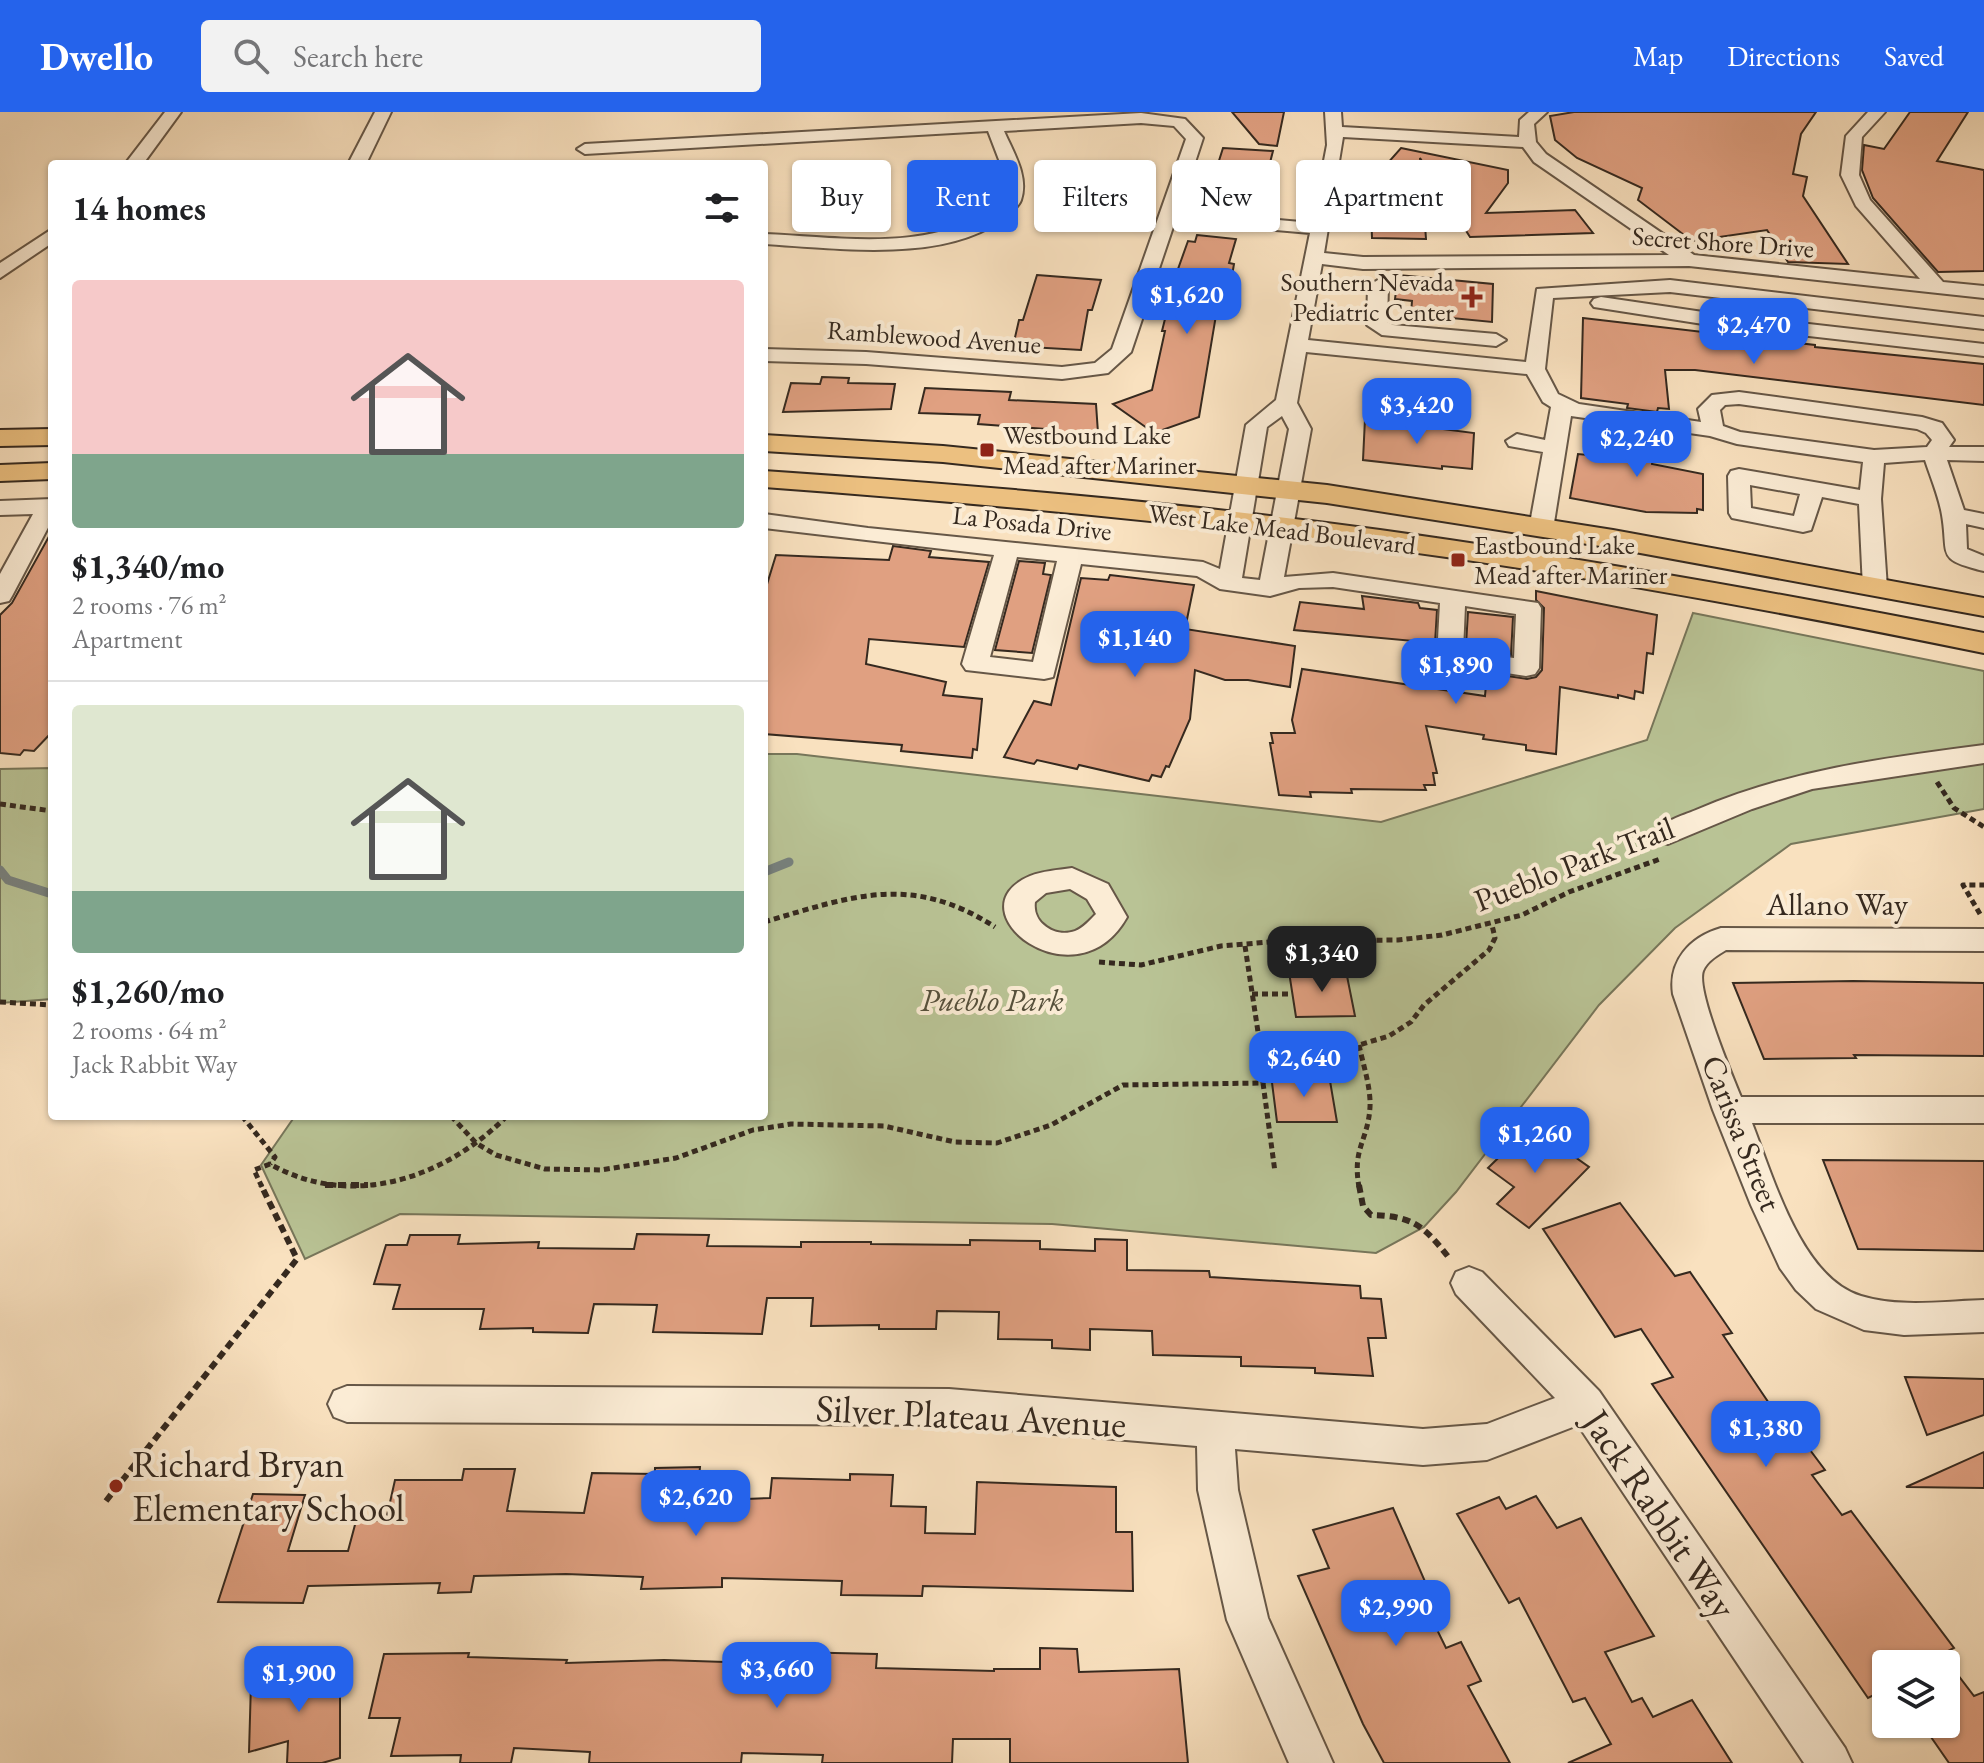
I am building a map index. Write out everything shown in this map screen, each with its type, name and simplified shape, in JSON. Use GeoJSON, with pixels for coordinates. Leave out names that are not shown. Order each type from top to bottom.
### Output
{"type":"FeatureCollection","features":[{"type":"Feature","properties":{"kind":"main road"},"geometry":{"type":"LineString","coordinates":[[0,438],[48,437]]}},
{"type":"Feature","properties":{"kind":"main road","name":"West Lake Mead Boulevard"},"geometry":{"type":"LineString","coordinates":[[768,443],[943,454],[1288,489],[1613,539],[1984,607]]}},
{"type":"Feature","properties":{"kind":"main road"},"geometry":{"type":"LineString","coordinates":[[0,473],[48,471]]}},
{"type":"Feature","properties":{"kind":"main road","name":"West Lake Mead Boulevard"},"geometry":{"type":"LineString","coordinates":[[768,479],[933,489],[1282,525],[1700,587],[1984,643]]}},
{"type":"Feature","properties":{"kind":"street"},"geometry":{"type":"LineString","coordinates":[[137,160],[173,112]]}},
{"type":"Feature","properties":{"kind":"street"},"geometry":{"type":"LineString","coordinates":[[359,160],[383,112]]}},
{"type":"Feature","properties":{"kind":"street"},"geometry":{"type":"LineString","coordinates":[[1331,160],[1335,132],[1333,112]]}},
{"type":"Feature","properties":{"kind":"street"},"geometry":{"type":"LineString","coordinates":[[1539,112],[1526,123],[1528,142],[1540,158],[1689,260]]}},
{"type":"Feature","properties":{"kind":"street"},"geometry":{"type":"LineString","coordinates":[[1877,112],[1854,136],[1850,175],[1862,202],[1937,287]]}},
{"type":"Feature","properties":{"kind":"street"},"geometry":{"type":"LineString","coordinates":[[585,149],[1141,118],[1179,122],[1195,138],[1171,209],[1296,221]]}},
{"type":"Feature","properties":{"kind":"street"},"geometry":{"type":"LineString","coordinates":[[768,239],[874,242],[934,239],[983,224],[1012,202],[1015,178],[995,128]]}},
{"type":"Feature","properties":{"kind":"street"},"geometry":{"type":"LineString","coordinates":[[1335,132],[1528,142]]}},
{"type":"Feature","properties":{"kind":"street","name":"Ramblewood Avenue"},"geometry":{"type":"LineString","coordinates":[[768,355],[866,358],[1062,373],[1101,369],[1121,352],[1171,209]]}},
{"type":"Feature","properties":{"kind":"street"},"geometry":{"type":"LineString","coordinates":[[1270,589],[1300,429],[1286,403],[1319,232]]}},
{"type":"Feature","properties":{"kind":"street"},"geometry":{"type":"LineString","coordinates":[[0,271],[48,237]]}},
{"type":"Feature","properties":{"kind":"street","name":"Secret Shore Drive"},"geometry":{"type":"LineString","coordinates":[[1314,257],[1363,263],[1689,260],[1984,292]]}},
{"type":"Feature","properties":{"kind":"street"},"geometry":{"type":"LineString","coordinates":[[1378,286],[1377,325],[1389,331],[1496,340]]}},
{"type":"Feature","properties":{"kind":"street"},"geometry":{"type":"LineString","coordinates":[[1544,293],[1670,286],[1984,323]]}},
{"type":"Feature","properties":{"kind":"street"},"geometry":{"type":"LineString","coordinates":[[1544,293],[1703,318],[1984,350]]}},
{"type":"Feature","properties":{"kind":"street"},"geometry":{"type":"LineString","coordinates":[[1544,293],[1535,369],[1550,398],[1574,410],[1713,430],[1737,438],[1874,457],[1984,454]]}},
{"type":"Feature","properties":{"kind":"street"},"geometry":{"type":"LineString","coordinates":[[1423,358],[1425,334]]}},
{"type":"Feature","properties":{"kind":"street"},"geometry":{"type":"LineString","coordinates":[[1297,345],[1535,369]]}},
{"type":"Feature","properties":{"kind":"street"},"geometry":{"type":"LineString","coordinates":[[1713,430],[1709,409],[1719,399],[1739,398],[1922,423],[1934,428],[1943,440],[1934,453]]}},
{"type":"Feature","properties":{"kind":"street"},"geometry":{"type":"LineString","coordinates":[[1229,584],[1257,425],[1286,403]]}},
{"type":"Feature","properties":{"kind":"street"},"geometry":{"type":"LineString","coordinates":[[1541,529],[1562,404]]}},
{"type":"Feature","properties":{"kind":"street"},"geometry":{"type":"LineString","coordinates":[[1517,441],[1556,448]]}},
{"type":"Feature","properties":{"kind":"street"},"geometry":{"type":"LineString","coordinates":[[1934,453],[1954,515],[1955,549],[1960,556],[1984,564]]}},
{"type":"Feature","properties":{"kind":"street"},"geometry":{"type":"LineString","coordinates":[[1874,457],[1870,499],[1875,588]]}},
{"type":"Feature","properties":{"kind":"street"},"geometry":{"type":"LineString","coordinates":[[1813,489],[1870,499]]}},
{"type":"Feature","properties":{"kind":"street"},"geometry":{"type":"LineString","coordinates":[[0,508],[48,506]]}},
{"type":"Feature","properties":{"kind":"street"},"geometry":{"type":"LineString","coordinates":[[0,596],[48,510]]}},
{"type":"Feature","properties":{"kind":"street"},"geometry":{"type":"LineString","coordinates":[[1954,515],[1984,521]]}},
{"type":"Feature","properties":{"kind":"street","name":"La Posada Drive"},"geometry":{"type":"LineString","coordinates":[[768,522],[868,535],[1203,569],[1229,584],[1270,589],[1298,581],[1333,580],[1453,596],[1529,608],[1526,668],[1450,657],[1453,596]]}},
{"type":"Feature","properties":{"kind":"street"},"geometry":{"type":"LineString","coordinates":[[1008,547],[975,664],[1044,671],[1071,554]]}},
{"type":"Feature","properties":{"kind":"street"},"geometry":{"type":"LineString","coordinates":[[1666,845],[1729,805],[1791,786],[1853,772],[1984,754]]}},
{"type":"Feature","properties":{"kind":"street","name":"Allano Way"},"geometry":{"type":"LineString","coordinates":[[1694,955],[1721,939],[1983,929]]}},
{"type":"Feature","properties":{"kind":"street","name":"Carissa Street"},"geometry":{"type":"LineString","coordinates":[[1694,955],[1684,981],[1729,1110],[1791,1256],[1830,1298],[1860,1315],[1984,1316]]}},
{"type":"Feature","properties":{"kind":"street"},"geometry":{"type":"LineString","coordinates":[[1729,1110],[1984,1110]]}},
{"type":"Feature","properties":{"kind":"street","name":"Jack Rabbit Way"},"geometry":{"type":"LineString","coordinates":[[1469,1283],[1586,1404],[1830,1763]]}},
{"type":"Feature","properties":{"kind":"street","name":"Silver Plateau Avenue"},"geometry":{"type":"LineString","coordinates":[[347,1404],[949,1407],[1423,1447],[1487,1442],[1586,1404]]}},
{"type":"Feature","properties":{"kind":"street"},"geometry":{"type":"LineString","coordinates":[[1215,1431],[1218,1490],[1248,1620],[1311,1763]]}},
{"type":"Feature","properties":{"kind":"path"},"geometry":{"type":"LineString","coordinates":[[1924,783],[1951,780]]}},
{"type":"Feature","properties":{"kind":"path"},"geometry":{"type":"LineString","coordinates":[[1937,781],[1954,808],[1984,827]]}},
{"type":"Feature","properties":{"kind":"path"},"geometry":{"type":"LineString","coordinates":[[0,804],[48,810]]}},
{"type":"Feature","properties":{"kind":"path","name":"Pueblo Park Trail"},"geometry":{"type":"LineString","coordinates":[[1088,960],[1141,965],[1221,946],[1282,941],[1398,940],[1492,925],[1666,845]]}},
{"type":"Feature","properties":{"kind":"path"},"geometry":{"type":"LineString","coordinates":[[1983,929],[1963,885],[1984,885]]}},
{"type":"Feature","properties":{"kind":"path"},"geometry":{"type":"LineString","coordinates":[[768,921],[866,894],[893,892],[927,896],[950,903],[999,930]]}},
{"type":"Feature","properties":{"kind":"path"},"geometry":{"type":"LineString","coordinates":[[1260,1045],[1359,1045],[1389,1036],[1411,1022],[1424,1005],[1475,964],[1496,940],[1497,933],[1492,925]]}},
{"type":"Feature","properties":{"kind":"path"},"geometry":{"type":"LineString","coordinates":[[1245,946],[1275,1172]]}},
{"type":"Feature","properties":{"kind":"path"},"geometry":{"type":"LineString","coordinates":[[1252,994],[1293,994]]}},
{"type":"Feature","properties":{"kind":"path"},"geometry":{"type":"LineString","coordinates":[[0,1002],[48,1005]]}},
{"type":"Feature","properties":{"kind":"path"},"geometry":{"type":"LineString","coordinates":[[1359,1045],[1370,1105],[1366,1128],[1356,1153],[1363,1206],[1371,1215],[1406,1215],[1416,1220],[1469,1283]]}},
{"type":"Feature","properties":{"kind":"path"},"geometry":{"type":"LineString","coordinates":[[455,1120],[476,1144],[494,1154],[536,1168],[572,1171],[619,1169],[675,1158],[780,1125],[882,1126],[968,1143],[996,1143],[1049,1128],[1101,1093],[1123,1085],[1263,1083]]}},
{"type":"Feature","properties":{"kind":"path"},"geometry":{"type":"LineString","coordinates":[[106,1501],[297,1259],[254,1170],[270,1164],[275,1157],[245,1120]]}},
{"type":"Feature","properties":{"kind":"path"},"geometry":{"type":"LineString","coordinates":[[270,1164],[301,1181],[346,1187],[395,1180],[442,1165],[476,1144],[503,1120]]}},
{"type":"Feature","properties":{"kind":"green space","name":"Pueblo Park"},"geometry":{"type":"Polygon","coordinates":[[[1693,613],[1984,671],[1984,809],[1791,844],[1675,928],[1599,1005],[1456,1192],[1424,1227],[1376,1253],[1052,1224],[400,1214],[305,1259],[261,1165],[292,1120],[768,1120],[768,754],[797,754],[1381,822],[1647,740],[1693,613]]]}},
{"type":"Feature","properties":{"kind":"green space"},"geometry":{"type":"Polygon","coordinates":[[[48,768],[48,999],[0,1003],[0,769],[48,768]]]}},
{"type":"Feature","properties":{"kind":"building"},"geometry":{"type":"Polygon","coordinates":[[[1232,112],[1284,112],[1277,146],[1259,144],[1232,112]]]}},
{"type":"Feature","properties":{"kind":"building"},"geometry":{"type":"Polygon","coordinates":[[[1574,112],[1816,112],[1801,134],[1793,174],[1807,177],[1803,196],[1848,264],[1788,262],[1767,230],[1692,241],[1638,200],[1642,188],[1577,158],[1555,140],[1550,116],[1574,112]]]}},
{"type":"Feature","properties":{"kind":"building"},"geometry":{"type":"Polygon","coordinates":[[[1910,112],[1968,112],[1937,161],[1984,170],[1984,271],[1938,272],[1873,198],[1862,170],[1864,145],[1884,149],[1910,112]]]}},
{"type":"Feature","properties":{"kind":"building"},"geometry":{"type":"Polygon","coordinates":[[[1223,148],[1273,151],[1271,160],[1219,160],[1223,148]]]}},
{"type":"Feature","properties":{"kind":"building"},"geometry":{"type":"Polygon","coordinates":[[[1401,148],[1459,160],[1420,158],[1390,160],[1401,148]]]}},
{"type":"Feature","properties":{"kind":"building"},"geometry":{"type":"Polygon","coordinates":[[[1471,162],[1508,170],[1508,183],[1486,213],[1575,210],[1593,233],[1470,237],[1467,232],[1471,232],[1471,162]]]}},
{"type":"Feature","properties":{"kind":"building"},"geometry":{"type":"Polygon","coordinates":[[[1372,232],[1425,232],[1426,239],[1372,238],[1372,232]]]}},
{"type":"Feature","properties":{"kind":"building"},"geometry":{"type":"Polygon","coordinates":[[[1197,235],[1236,239],[1229,263],[1234,264],[1225,316],[1216,315],[1199,417],[1154,433],[1113,404],[1152,390],[1165,331],[1162,331],[1167,311],[1163,311],[1188,241],[1195,242],[1197,235]]]}},
{"type":"Feature","properties":{"kind":"building"},"geometry":{"type":"Polygon","coordinates":[[[1037,275],[1101,280],[1092,310],[1088,310],[1081,350],[1013,346],[1019,320],[1023,320],[1037,275]]]}},
{"type":"Feature","properties":{"kind":"building"},"geometry":{"type":"Polygon","coordinates":[[[1398,275],[1493,284],[1492,322],[1411,314],[1412,301],[1395,299],[1398,275]]]}},
{"type":"Feature","properties":{"kind":"building"},"geometry":{"type":"Polygon","coordinates":[[[1583,318],[1984,364],[1984,405],[1695,370],[1665,370],[1669,409],[1658,408],[1657,412],[1627,408],[1628,404],[1581,398],[1583,318]]]}},
{"type":"Feature","properties":{"kind":"building"},"geometry":{"type":"Polygon","coordinates":[[[822,377],[849,378],[848,383],[895,384],[891,409],[783,412],[791,383],[820,384],[822,377]]]}},
{"type":"Feature","properties":{"kind":"building"},"geometry":{"type":"Polygon","coordinates":[[[925,388],[1011,392],[1009,400],[1096,404],[1098,433],[1071,432],[1071,438],[1045,438],[1045,429],[978,424],[980,415],[919,413],[925,388]]]}},
{"type":"Feature","properties":{"kind":"building"},"geometry":{"type":"Polygon","coordinates":[[[1365,419],[1474,433],[1472,469],[1442,466],[1442,469],[1363,460],[1365,419]]]}},
{"type":"Feature","properties":{"kind":"building"},"geometry":{"type":"Polygon","coordinates":[[[1624,427],[1656,431],[1652,464],[1703,474],[1703,510],[1697,509],[1697,513],[1646,512],[1570,498],[1578,454],[1620,458],[1624,427]]]}},
{"type":"Feature","properties":{"kind":"building"},"geometry":{"type":"Polygon","coordinates":[[[48,538],[48,736],[34,751],[24,750],[20,755],[0,753],[0,615],[12,603],[48,538]]]}},
{"type":"Feature","properties":{"kind":"building"},"geometry":{"type":"Polygon","coordinates":[[[893,546],[931,551],[929,557],[989,562],[964,647],[869,639],[866,664],[946,682],[943,695],[982,699],[977,750],[973,749],[972,758],[901,751],[902,745],[768,734],[768,581],[776,555],[889,560],[893,546]]]}},
{"type":"Feature","properties":{"kind":"building"},"geometry":{"type":"Polygon","coordinates":[[[1019,561],[1045,563],[1043,574],[1051,575],[1032,653],[995,650],[1019,561]]]}},
{"type":"Feature","properties":{"kind":"building"},"geometry":{"type":"Polygon","coordinates":[[[1110,575],[1194,585],[1185,629],[1295,646],[1290,687],[1248,680],[1225,680],[1195,670],[1190,719],[1169,767],[1166,766],[1161,777],[1152,775],[1149,781],[1079,765],[1077,769],[1004,757],[1034,701],[1051,705],[1081,578],[1108,580],[1110,575]]]}},
{"type":"Feature","properties":{"kind":"building"},"geometry":{"type":"Polygon","coordinates":[[[1536,591],[1657,615],[1653,654],[1647,653],[1643,693],[1635,691],[1634,699],[1618,695],[1618,698],[1560,687],[1556,754],[1526,750],[1526,745],[1483,739],[1484,735],[1426,726],[1437,773],[1433,773],[1435,785],[1424,785],[1426,790],[1351,789],[1352,793],[1310,792],[1311,797],[1279,795],[1271,733],[1295,733],[1292,720],[1302,669],[1485,696],[1487,673],[1527,679],[1536,677],[1542,670],[1544,608],[1536,600],[1536,591]]]}},
{"type":"Feature","properties":{"kind":"building"},"geometry":{"type":"Polygon","coordinates":[[[1362,596],[1418,603],[1420,608],[1437,610],[1435,643],[1294,630],[1300,602],[1364,609],[1362,596]]]}},
{"type":"Feature","properties":{"kind":"building"},"geometry":{"type":"Polygon","coordinates":[[[1468,612],[1513,617],[1511,655],[1489,652],[1490,647],[1466,645],[1468,612]]]}},
{"type":"Feature","properties":{"kind":"building"},"geometry":{"type":"Polygon","coordinates":[[[1346,971],[1355,1016],[1296,1017],[1289,972],[1346,971]]]}},
{"type":"Feature","properties":{"kind":"building"},"geometry":{"type":"Polygon","coordinates":[[[1733,983],[1984,983],[1984,1056],[1854,1055],[1856,1058],[1764,1059],[1733,983]]]}},
{"type":"Feature","properties":{"kind":"building"},"geometry":{"type":"Polygon","coordinates":[[[1271,1075],[1329,1075],[1337,1122],[1277,1122],[1271,1075]]]}},
{"type":"Feature","properties":{"kind":"building"},"geometry":{"type":"Polygon","coordinates":[[[1531,1126],[1589,1167],[1529,1228],[1497,1204],[1514,1187],[1488,1168],[1531,1126]]]}},
{"type":"Feature","properties":{"kind":"building"},"geometry":{"type":"Polygon","coordinates":[[[1823,1160],[1984,1161],[1984,1251],[1858,1249],[1823,1160]]]}},
{"type":"Feature","properties":{"kind":"building"},"geometry":{"type":"Polygon","coordinates":[[[1620,1203],[1675,1276],[1690,1272],[1732,1333],[1723,1335],[1783,1424],[1789,1422],[1825,1470],[1812,1475],[1842,1515],[1851,1511],[1954,1648],[1872,1650],[1872,1696],[1868,1698],[1652,1384],[1673,1377],[1641,1329],[1615,1337],[1543,1229],[1620,1203]]]}},
{"type":"Feature","properties":{"kind":"building"},"geometry":{"type":"Polygon","coordinates":[[[637,1234],[709,1235],[707,1246],[801,1247],[801,1242],[970,1245],[970,1240],[1040,1241],[1040,1249],[1095,1251],[1095,1239],[1127,1240],[1127,1270],[1209,1271],[1210,1277],[1360,1286],[1361,1298],[1381,1299],[1386,1338],[1368,1338],[1373,1376],[1315,1373],[1315,1368],[1241,1366],[1241,1357],[1153,1355],[1152,1331],[1090,1329],[1090,1350],[1052,1348],[1052,1340],[998,1339],[999,1312],[937,1311],[936,1329],[879,1329],[879,1325],[811,1326],[813,1298],[767,1298],[762,1334],[653,1332],[657,1305],[594,1304],[588,1333],[533,1332],[533,1328],[480,1329],[484,1309],[393,1309],[400,1285],[374,1284],[386,1245],[407,1245],[410,1235],[460,1235],[458,1244],[539,1242],[538,1248],[634,1249],[637,1234]]]}},
{"type":"Feature","properties":{"kind":"building"},"geometry":{"type":"Polygon","coordinates":[[[1905,1377],[1984,1379],[1984,1415],[1927,1435],[1905,1377]]]}},
{"type":"Feature","properties":{"kind":"building"},"geometry":{"type":"Polygon","coordinates":[[[1984,1452],[1984,1488],[1906,1487],[1984,1452]]]}},
{"type":"Feature","properties":{"kind":"building"},"geometry":{"type":"Polygon","coordinates":[[[700,1467],[697,1501],[770,1498],[772,1478],[850,1480],[850,1474],[893,1475],[891,1506],[926,1507],[925,1533],[975,1534],[977,1482],[1116,1487],[1116,1532],[1132,1532],[1133,1591],[923,1586],[922,1596],[841,1595],[842,1581],[722,1578],[722,1587],[641,1589],[643,1577],[566,1574],[474,1576],[471,1592],[438,1593],[440,1583],[308,1586],[303,1603],[218,1602],[253,1494],[305,1495],[288,1551],[348,1551],[356,1521],[386,1520],[395,1480],[462,1480],[464,1469],[515,1469],[507,1511],[584,1513],[592,1473],[655,1474],[655,1468],[700,1467]]]}},
{"type":"Feature","properties":{"kind":"building"},"geometry":{"type":"Polygon","coordinates":[[[1536,1496],[1557,1528],[1581,1518],[1654,1636],[1605,1652],[1632,1702],[1642,1698],[1653,1717],[1692,1700],[1732,1763],[1568,1763],[1611,1744],[1585,1698],[1573,1702],[1519,1598],[1509,1603],[1457,1514],[1499,1497],[1506,1509],[1536,1496]]]}},
{"type":"Feature","properties":{"kind":"building"},"geometry":{"type":"Polygon","coordinates":[[[1393,1508],[1427,1586],[1417,1589],[1446,1648],[1461,1642],[1481,1681],[1468,1686],[1510,1763],[1384,1763],[1363,1724],[1298,1576],[1329,1568],[1313,1530],[1393,1508]]]}},
{"type":"Feature","properties":{"kind":"building"},"geometry":{"type":"Polygon","coordinates":[[[1040,1648],[1077,1649],[1079,1672],[1179,1669],[1188,1763],[1010,1763],[1010,1739],[953,1739],[952,1763],[822,1763],[823,1755],[742,1753],[741,1763],[589,1763],[590,1752],[514,1748],[511,1763],[460,1763],[461,1755],[391,1756],[400,1718],[369,1718],[384,1654],[469,1653],[468,1657],[567,1660],[566,1663],[664,1660],[791,1664],[792,1652],[877,1654],[876,1668],[994,1671],[1040,1669],[1040,1648]]]}},
{"type":"Feature","properties":{"kind":"building"},"geometry":{"type":"Polygon","coordinates":[[[340,1660],[340,1758],[322,1763],[287,1763],[288,1741],[249,1752],[251,1683],[340,1660]]]}},
{"type":"Feature","properties":{"kind":"building"},"geometry":{"type":"Polygon","coordinates":[[[1960,1678],[1974,1696],[1984,1692],[1984,1763],[1949,1763],[1932,1738],[1960,1738],[1960,1678]]]}},
{"type":"Feature","properties":{"kind":"waterway"},"geometry":{"type":"LineString","coordinates":[[768,870],[789,862]]}},
{"type":"Feature","properties":{"kind":"waterway"},"geometry":{"type":"LineString","coordinates":[[0,870],[8,880],[48,893]]}},
{"type":"Feature","properties":{"kind":"place","name":"Southern Nevada Pediatric Center"},"geometry":{"type":"Point","coordinates":[1472,297]}},
{"type":"Feature","properties":{"kind":"place","name":"Westbound Lake Mead after Mariner"},"geometry":{"type":"Point","coordinates":[987,450]}},
{"type":"Feature","properties":{"kind":"place","name":"Eastbound Lake Mead after Mariner"},"geometry":{"type":"Point","coordinates":[1458,560]}},
{"type":"Feature","properties":{"kind":"place","name":"Richard Bryan Elementary School"},"geometry":{"type":"Point","coordinates":[116,1486]}}]}
